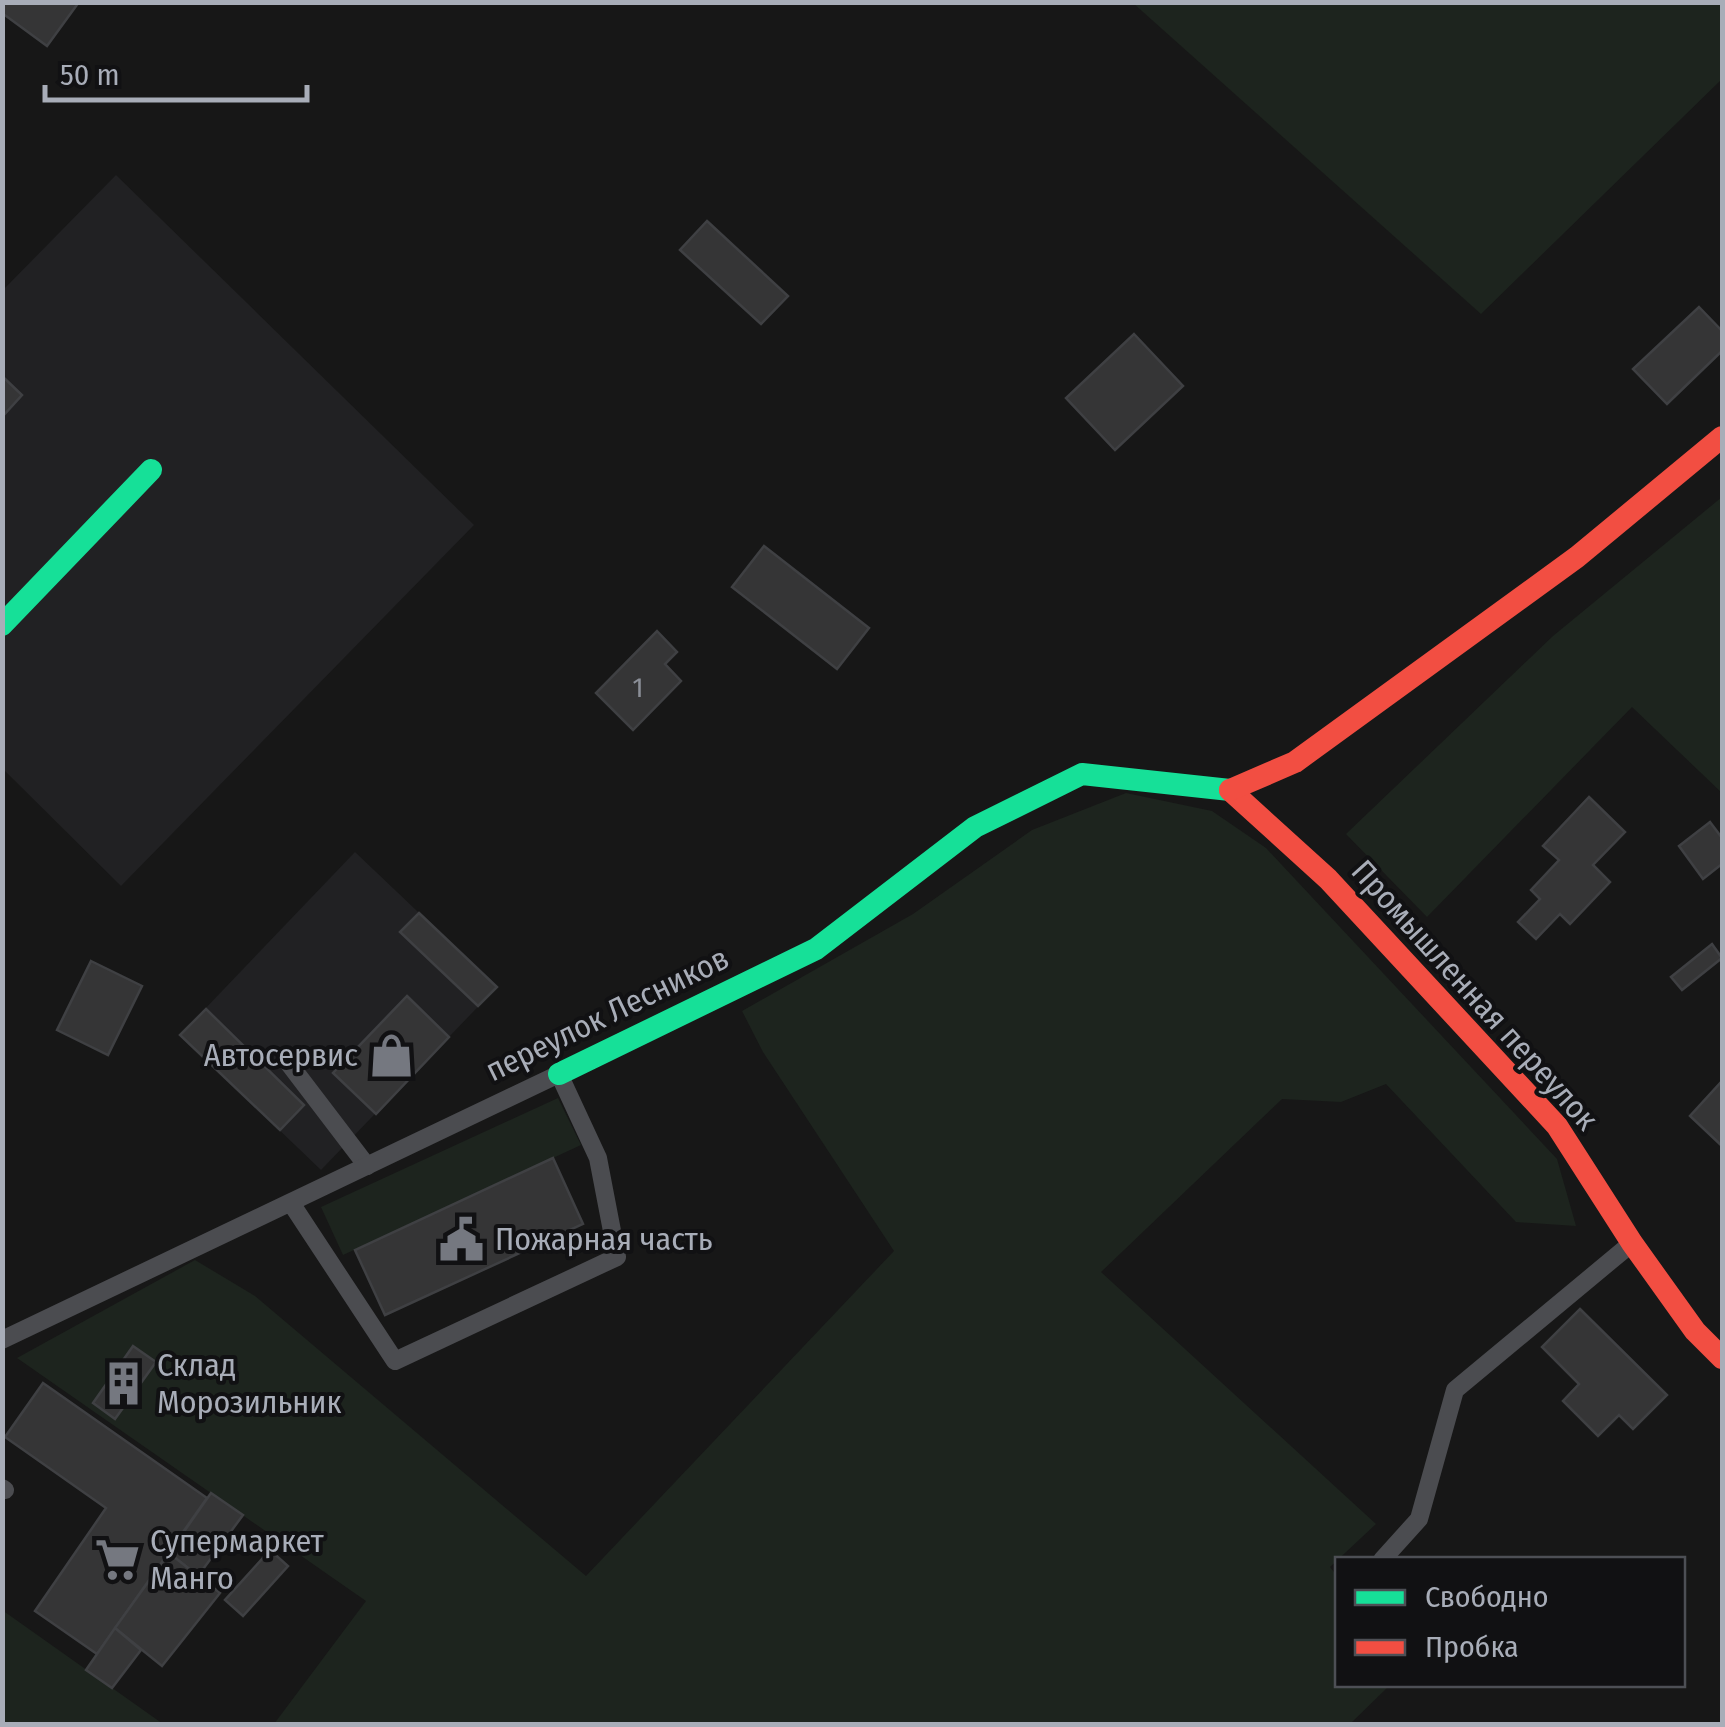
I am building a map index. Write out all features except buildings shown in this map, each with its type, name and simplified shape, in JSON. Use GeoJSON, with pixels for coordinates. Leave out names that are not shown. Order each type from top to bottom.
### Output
{"type":"FeatureCollection","features":[{"type":"Feature","properties":{"kind":"street"},"geometry":{"type":"LineString","coordinates":[[1230,790],[1294,762],[1577,557],[1722,437]]}},
{"type":"Feature","properties":{"kind":"street"},"geometry":{"type":"LineString","coordinates":[[2,625],[151,470]]}},
{"type":"Feature","properties":{"kind":"street","name":"переулок Лесников"},"geometry":{"type":"LineString","coordinates":[[559,1074],[816,949],[974,826],[1082,774],[1230,790]]}},
{"type":"Feature","properties":{"kind":"street","name":"Промышленная переулок"},"geometry":{"type":"LineString","coordinates":[[1230,790],[1328,879],[1557,1126],[1632,1243],[1695,1331],[1722,1358]]}},
{"type":"Feature","properties":{"kind":"lane"},"geometry":{"type":"LineString","coordinates":[[287,1061],[368,1166]]}},
{"type":"Feature","properties":{"kind":"lane","name":"переулок Лесников"},"geometry":{"type":"LineString","coordinates":[[2,1340],[559,1074]]}},
{"type":"Feature","properties":{"kind":"lane"},"geometry":{"type":"LineString","coordinates":[[291,1203],[395,1360],[618,1256],[598,1158],[559,1074]]}},
{"type":"Feature","properties":{"kind":"lane"},"geometry":{"type":"LineString","coordinates":[[1385,1557],[1419,1519],[1455,1390],[1632,1243]]}},
{"type":"Feature","properties":{"kind":"shaded area"},"geometry":{"type":"Polygon","coordinates":[[[1133,3],[1722,3],[1722,79],[1481,314],[1133,3]]]}},
{"type":"Feature","properties":{"kind":"shaded area"},"geometry":{"type":"Polygon","coordinates":[[[116,175],[474,525],[121,886],[3,769],[2,291],[116,175]]]}},
{"type":"Feature","properties":{"kind":"shaded area"},"geometry":{"type":"Polygon","coordinates":[[[1722,497],[1722,793],[1632,707],[1427,917],[1346,834],[1553,636],[1722,497]]]}},
{"type":"Feature","properties":{"kind":"shaded area"},"geometry":{"type":"Polygon","coordinates":[[[1126,793],[1212,811],[1266,848],[1557,1159],[1576,1226],[1516,1222],[1386,1084],[1341,1102],[1282,1099],[1101,1272],[1376,1524],[1341,1557],[1335,1557],[1330,1567],[1335,1573],[1335,1687],[1388,1687],[1350,1724],[274,1724],[366,1601],[17,1358],[195,1260],[255,1296],[586,1576],[894,1251],[763,1052],[742,1011],[913,914],[1032,830],[1126,793]]]}},
{"type":"Feature","properties":{"kind":"shaded area"},"geometry":{"type":"Polygon","coordinates":[[[355,852],[497,987],[321,1170],[180,1035],[355,852]]]}},
{"type":"Feature","properties":{"kind":"shaded area"},"geometry":{"type":"Polygon","coordinates":[[[558,1098],[581,1145],[343,1255],[321,1207],[558,1098]]]}},
{"type":"Feature","properties":{"kind":"shaded area"},"geometry":{"type":"Polygon","coordinates":[[[2,1610],[163,1724],[3,1724],[2,1610]]]}},
{"type":"Feature","properties":{"kind":"traffic: fast"},"geometry":{"type":"LineString","coordinates":[[2,625],[151,470]]}},
{"type":"Feature","properties":{"kind":"traffic: fast"},"geometry":{"type":"LineString","coordinates":[[559,1074],[816,949],[975,827],[1082,774],[1230,790]]}},
{"type":"Feature","properties":{"kind":"traffic: jam"},"geometry":{"type":"LineString","coordinates":[[1230,790],[1295,762],[1577,557],[1722,437]]}},
{"type":"Feature","properties":{"kind":"traffic: jam"},"geometry":{"type":"LineString","coordinates":[[1230,790],[1328,879],[1557,1126],[1632,1243],[1695,1331],[1722,1358]]}},
{"type":"Feature","properties":{"kind":"place","name":"Автосервис"},"geometry":{"type":"Point","coordinates":[391,1055]}},
{"type":"Feature","properties":{"kind":"place","name":"Пожарная часть"},"geometry":{"type":"Point","coordinates":[462,1239]}},
{"type":"Feature","properties":{"kind":"place","name":"Склад Морозильник"},"geometry":{"type":"Point","coordinates":[124,1383]}},
{"type":"Feature","properties":{"kind":"place","name":"Супермаркет Манго"},"geometry":{"type":"Point","coordinates":[117,1559]}}]}
